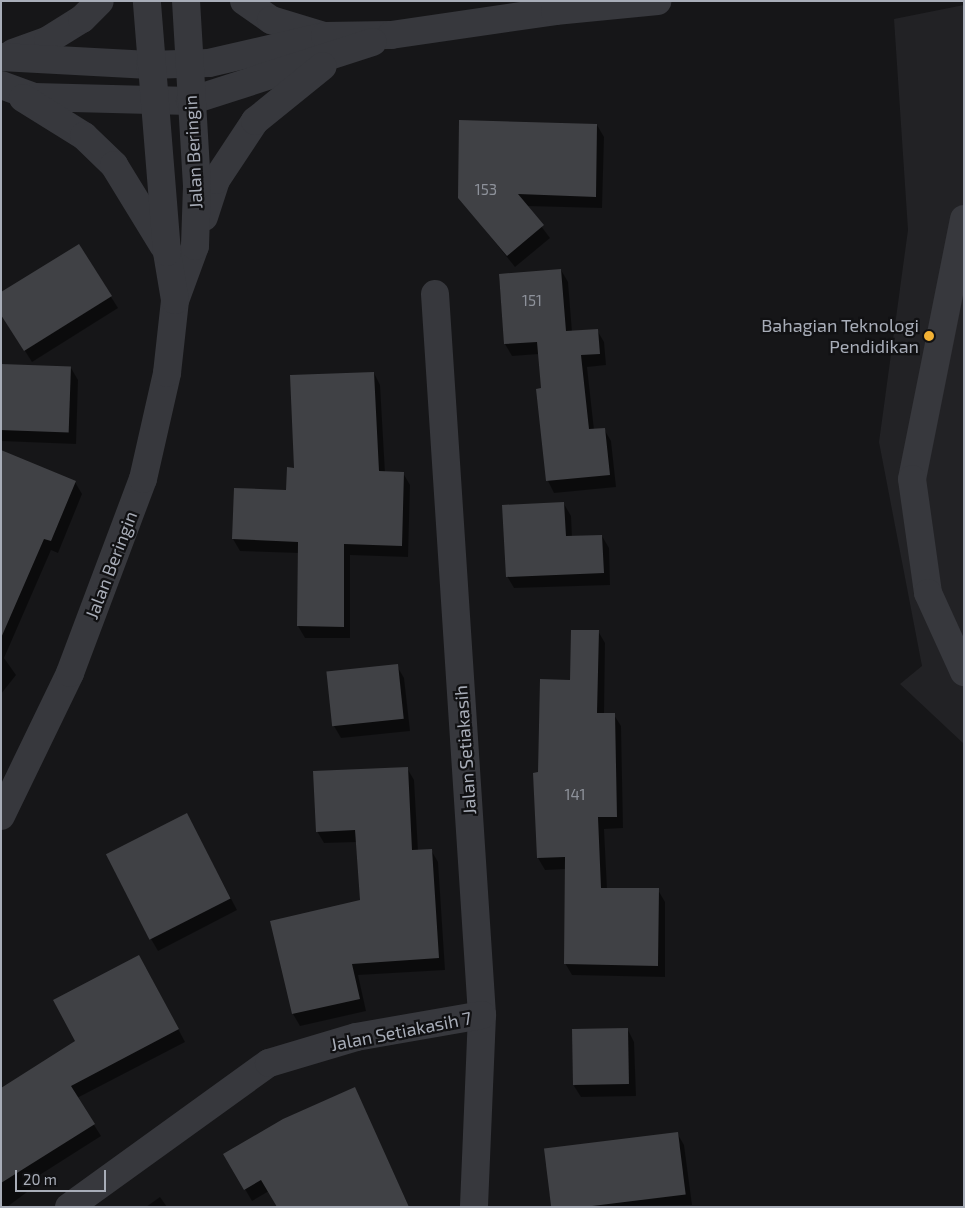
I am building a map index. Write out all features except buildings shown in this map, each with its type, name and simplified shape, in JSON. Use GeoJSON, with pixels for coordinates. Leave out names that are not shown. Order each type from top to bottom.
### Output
{"type":"FeatureCollection","features":[{"type":"Feature","properties":{"kind":"street"},"geometry":{"type":"LineString","coordinates":[[2,57],[48,40],[82,19],[100,1]]}},
{"type":"Feature","properties":{"kind":"street","name":"Jalan Beringin"},"geometry":{"type":"LineString","coordinates":[[147,1],[150,65],[168,252],[175,300]]}},
{"type":"Feature","properties":{"kind":"street","name":"Jalan Beringin"},"geometry":{"type":"LineString","coordinates":[[1,816],[70,673],[143,479],[167,373],[175,300],[195,246],[198,186],[190,101],[186,1]]}},
{"type":"Feature","properties":{"kind":"street"},"geometry":{"type":"LineString","coordinates":[[244,1],[271,20],[329,46]]}},
{"type":"Feature","properties":{"kind":"street"},"geometry":{"type":"LineString","coordinates":[[2,57],[150,65],[209,63],[555,11],[658,1]]}},
{"type":"Feature","properties":{"kind":"street"},"geometry":{"type":"LineString","coordinates":[[1,85],[34,97],[154,102],[190,101],[329,46]]}},
{"type":"Feature","properties":{"kind":"street"},"geometry":{"type":"LineString","coordinates":[[195,246],[216,180],[255,121],[329,46]]}},
{"type":"Feature","properties":{"kind":"street"},"geometry":{"type":"LineString","coordinates":[[1,85],[84,136],[114,166],[136,196],[168,252]]}},
{"type":"Feature","properties":{"kind":"street"},"geometry":{"type":"LineString","coordinates":[[964,219],[912,479],[928,593],[964,672]]}},
{"type":"Feature","properties":{"kind":"street","name":"Jalan Setiakasih"},"geometry":{"type":"LineString","coordinates":[[435,294],[482,1015],[474,1207]]}},
{"type":"Feature","properties":{"kind":"street","name":"Jalan Setiakasih 7"},"geometry":{"type":"LineString","coordinates":[[68,1207],[269,1063],[356,1037],[482,1015]]}},
{"type":"Feature","properties":{"kind":"shaded area","name":"Bahagian Teknologi Pendidikan"},"geometry":{"type":"Polygon","coordinates":[[[964,5],[964,744],[900,684],[922,666],[879,442],[908,230],[894,19],[964,5]]]}},
{"type":"Feature","properties":{"kind":"place","name":"Bahagian Teknologi Pendidikan"},"geometry":{"type":"Point","coordinates":[929,336]}}]}
